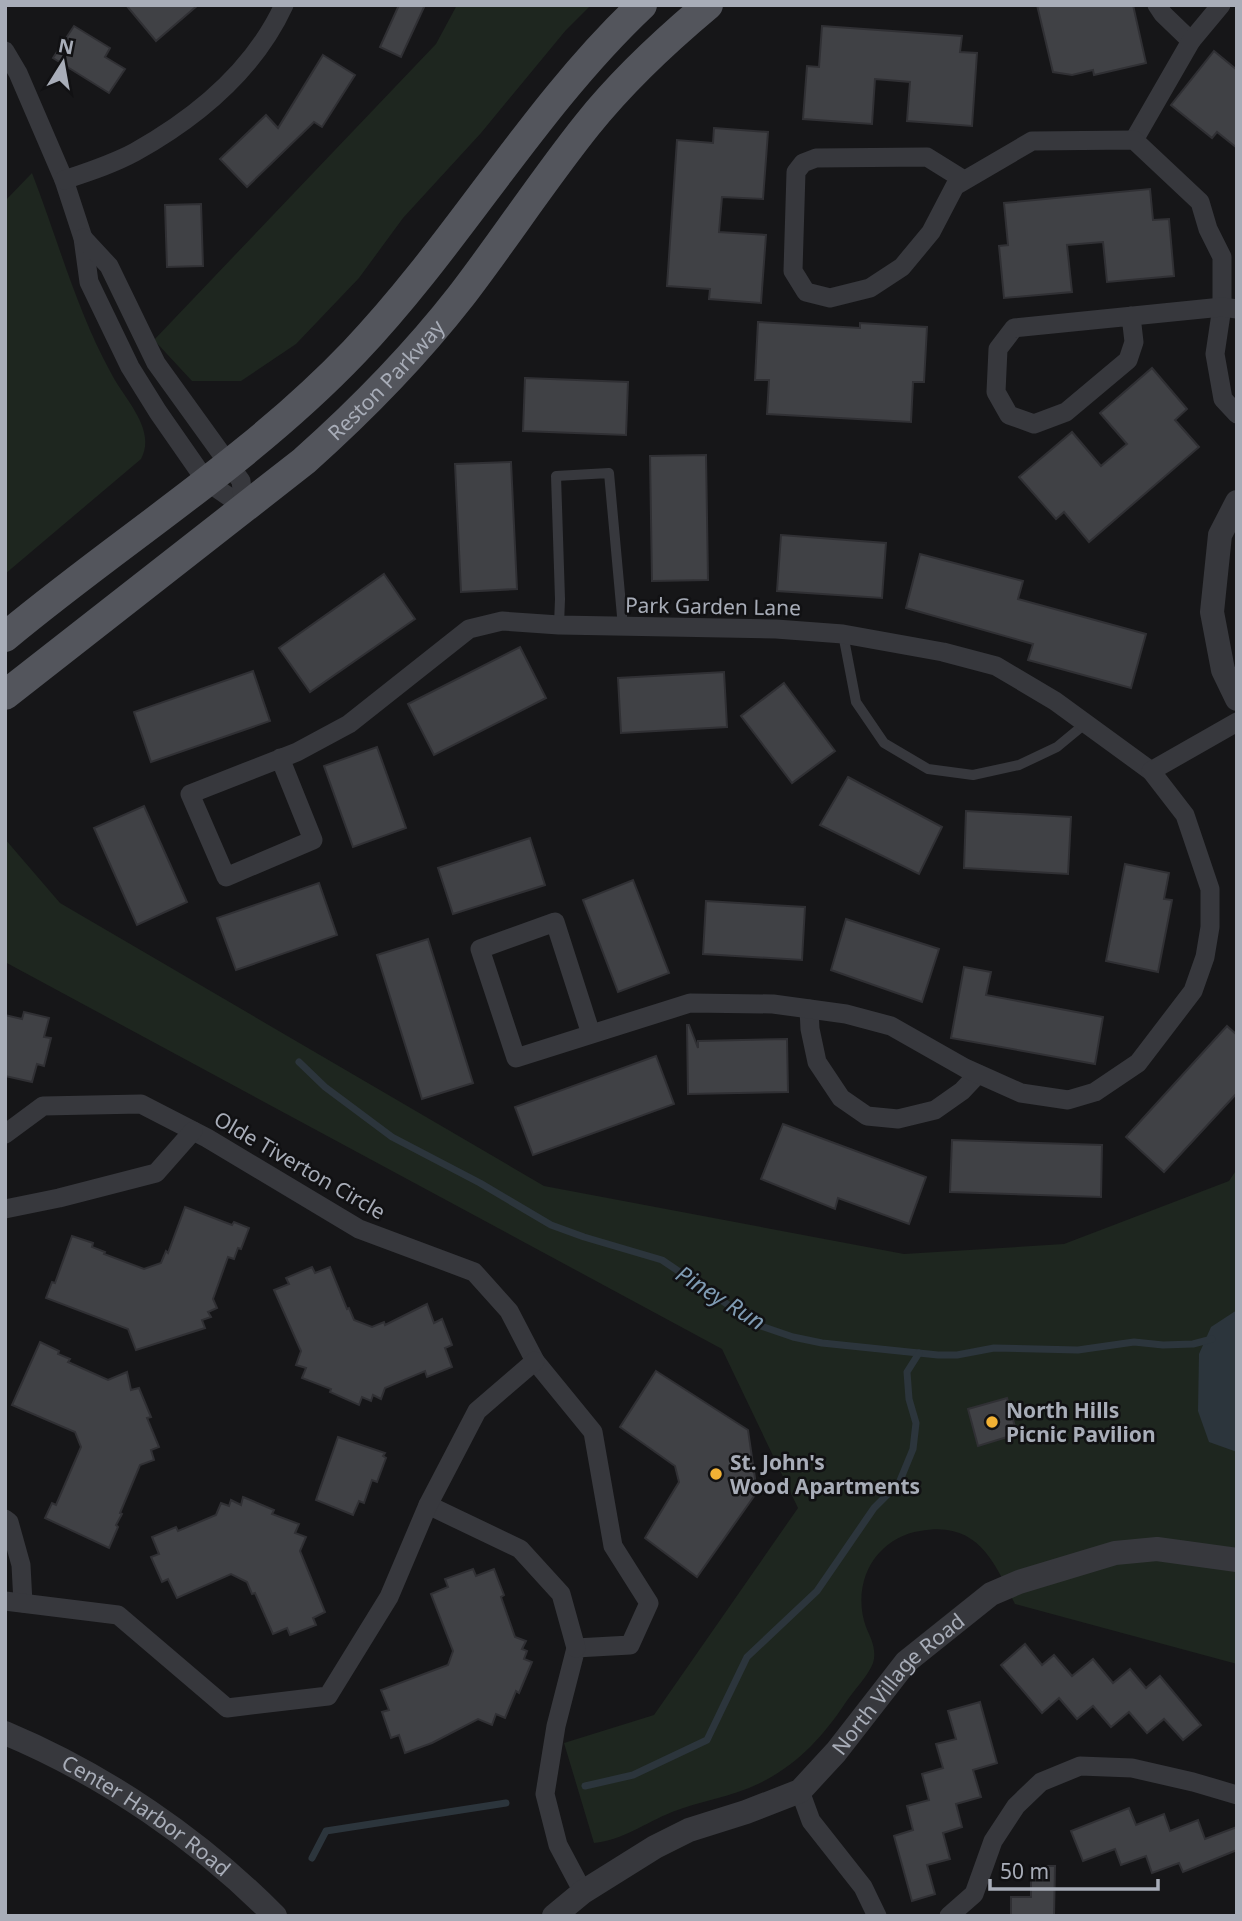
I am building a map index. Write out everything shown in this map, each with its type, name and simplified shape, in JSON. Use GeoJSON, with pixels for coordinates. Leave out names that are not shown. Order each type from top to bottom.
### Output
{"type":"FeatureCollection","features":[{"type":"Feature","properties":{"kind":"main road","name":"Reston Parkway"},"geometry":{"type":"LineString","coordinates":[[5,638],[218,472],[318,390],[393,311],[542,115],[594,54],[642,5]]}},
{"type":"Feature","properties":{"kind":"main road","name":"Reston Parkway"},"geometry":{"type":"LineString","coordinates":[[5,695],[304,461],[333,435],[429,334],[461,296],[588,123],[627,81],[708,5]]}},
{"type":"Feature","properties":{"kind":"street"},"geometry":{"type":"LineString","coordinates":[[64,180],[134,153],[202,107],[233,79],[257,51],[284,5]]}},
{"type":"Feature","properties":{"kind":"street"},"geometry":{"type":"LineString","coordinates":[[1157,5],[1191,41]]}},
{"type":"Feature","properties":{"kind":"street"},"geometry":{"type":"LineString","coordinates":[[1134,140],[1191,41],[1221,5]]}},
{"type":"Feature","properties":{"kind":"street"},"geometry":{"type":"LineString","coordinates":[[5,51],[18,73],[64,180],[83,238],[89,282],[102,314],[158,412],[218,472],[241,481],[244,507]]}},
{"type":"Feature","properties":{"kind":"street"},"geometry":{"type":"LineString","coordinates":[[964,180],[927,157],[816,158],[803,163],[796,172],[793,271],[806,292],[830,298],[870,288],[902,267],[932,232],[955,186],[1032,141],[1134,140],[1200,202],[1208,229],[1222,257],[1229,308],[1215,354],[1223,399],[1237,414]]}},
{"type":"Feature","properties":{"kind":"street"},"geometry":{"type":"LineString","coordinates":[[83,238],[108,266],[156,363],[218,472],[244,507]]}},
{"type":"Feature","properties":{"kind":"street"},"geometry":{"type":"LineString","coordinates":[[1131,316],[1134,342],[1128,360],[1066,412],[1034,424],[1009,415],[996,392],[998,349],[1014,328],[1131,316],[1229,308]]}},
{"type":"Feature","properties":{"kind":"street"},"geometry":{"type":"LineString","coordinates":[[1237,502],[1220,535],[1212,612],[1223,670],[1237,699]]}},
{"type":"Feature","properties":{"kind":"street","name":"Park Garden Lane"},"geometry":{"type":"LineString","coordinates":[[281,758],[313,840],[226,877],[190,794],[281,758],[349,724],[469,629],[502,621],[623,627],[776,629],[843,634],[943,652],[996,666],[1087,723],[1151,771],[1185,815],[1210,888],[1210,927],[1206,957],[1194,991],[1138,1063],[1095,1092],[1069,1100],[1021,1093],[978,1074],[891,1026],[846,1014],[773,1004],[691,1003],[516,1058],[480,949],[555,922],[591,1034]]}},
{"type":"Feature","properties":{"kind":"street"},"geometry":{"type":"LineString","coordinates":[[1151,771],[1237,722]]}},
{"type":"Feature","properties":{"kind":"street"},"geometry":{"type":"LineString","coordinates":[[809,1009],[817,1062],[841,1098],[867,1116],[898,1119],[935,1110],[962,1091],[978,1074]]}},
{"type":"Feature","properties":{"kind":"street","name":"Olde Tiverton Circle"},"geometry":{"type":"LineString","coordinates":[[5,1134],[43,1106],[141,1104],[194,1131],[359,1229],[474,1272],[509,1311],[535,1361],[593,1432],[613,1546],[649,1603],[630,1645],[576,1648]]}},
{"type":"Feature","properties":{"kind":"street"},"geometry":{"type":"LineString","coordinates":[[5,1209],[156,1173],[194,1131]]}},
{"type":"Feature","properties":{"kind":"street"},"geometry":{"type":"LineString","coordinates":[[5,1519],[9,1522],[21,1565],[14,1602],[118,1615],[227,1708],[328,1696],[389,1597],[428,1505],[477,1411],[535,1361]]}},
{"type":"Feature","properties":{"kind":"street"},"geometry":{"type":"LineString","coordinates":[[428,1505],[520,1549],[561,1594],[576,1648],[556,1726],[545,1794],[558,1845],[583,1892],[576,1916]]}},
{"type":"Feature","properties":{"kind":"street","name":"North Village Road"},"geometry":{"type":"LineString","coordinates":[[554,1916],[583,1892],[655,1847],[689,1830],[800,1791],[836,1752],[906,1662],[991,1594],[1030,1578],[1115,1553],[1157,1549],[1237,1560]]}},
{"type":"Feature","properties":{"kind":"street","name":"Center Harbor Road"},"geometry":{"type":"LineString","coordinates":[[5,1733],[50,1754],[145,1809],[217,1862],[275,1916]]}},
{"type":"Feature","properties":{"kind":"street"},"geometry":{"type":"LineString","coordinates":[[949,1916],[974,1894],[993,1841],[1016,1806],[1041,1782],[1080,1766],[1132,1768],[1193,1782],[1237,1796]]}},
{"type":"Feature","properties":{"kind":"street"},"geometry":{"type":"LineString","coordinates":[[800,1791],[811,1821],[863,1886],[877,1916]]}},
{"type":"Feature","properties":{"kind":"lane"},"geometry":{"type":"LineString","coordinates":[[559,625],[556,476],[609,473],[623,627]]}},
{"type":"Feature","properties":{"kind":"lane"},"geometry":{"type":"LineString","coordinates":[[843,634],[856,702],[884,743],[928,769],[973,775],[1020,765],[1057,747],[1087,723]]}},
{"type":"Feature","properties":{"kind":"shaded area"},"geometry":{"type":"Polygon","coordinates":[[[457,5],[591,5],[566,30],[481,133],[403,218],[359,278],[296,344],[241,381],[192,381],[154,340],[436,44],[457,5]]]}},
{"type":"Feature","properties":{"kind":"shaded area"},"geometry":{"type":"Polygon","coordinates":[[[32,173],[88,324],[111,373],[142,425],[145,448],[141,459],[5,574],[5,201],[32,173]]]}},
{"type":"Feature","properties":{"kind":"shaded area"},"geometry":{"type":"Polygon","coordinates":[[[5,839],[60,903],[544,1186],[904,1254],[1064,1244],[1229,1181],[1237,1169],[1237,1664],[1015,1604],[991,1559],[970,1538],[940,1529],[914,1532],[888,1545],[868,1569],[861,1598],[863,1617],[874,1649],[873,1663],[837,1715],[808,1749],[785,1769],[758,1784],[683,1808],[624,1835],[594,1843],[564,1743],[654,1715],[798,1508],[722,1349],[5,962],[5,839]]]}},
{"type":"Feature","properties":{"kind":"shaded area"},"geometry":{"type":"Polygon","coordinates":[[[1237,1310],[1237,1452],[1209,1442],[1198,1411],[1199,1354],[1211,1327],[1237,1310]]]}},
{"type":"Feature","properties":{"kind":"building"},"geometry":{"type":"Polygon","coordinates":[[[126,5],[198,5],[156,41],[126,5]]]}},
{"type":"Feature","properties":{"kind":"building"},"geometry":{"type":"Polygon","coordinates":[[[399,5],[425,5],[401,57],[380,47],[399,5]]]}},
{"type":"Feature","properties":{"kind":"building"},"geometry":{"type":"Polygon","coordinates":[[[1037,5],[1133,5],[1146,63],[1094,75],[1093,70],[1072,75],[1053,72],[1037,5]]]}},
{"type":"Feature","properties":{"kind":"building"},"geometry":{"type":"Polygon","coordinates":[[[74,26],[110,48],[105,57],[125,69],[109,93],[53,58],[74,26]]]}},
{"type":"Feature","properties":{"kind":"building"},"geometry":{"type":"Polygon","coordinates":[[[822,26],[962,36],[960,52],[977,53],[972,126],[907,121],[910,82],[875,79],[872,124],[803,119],[807,66],[819,67],[822,26]]]}},
{"type":"Feature","properties":{"kind":"building"},"geometry":{"type":"Polygon","coordinates":[[[1214,51],[1237,70],[1237,148],[1217,132],[1212,138],[1171,105],[1214,51]]]}},
{"type":"Feature","properties":{"kind":"building"},"geometry":{"type":"Polygon","coordinates":[[[323,55],[355,75],[322,127],[314,122],[247,187],[220,159],[266,115],[278,128],[323,55]]]}},
{"type":"Feature","properties":{"kind":"building"},"geometry":{"type":"Polygon","coordinates":[[[714,128],[768,132],[763,199],[722,197],[719,232],[766,235],[761,303],[709,299],[710,289],[667,286],[677,140],[713,143],[714,128]]]}},
{"type":"Feature","properties":{"kind":"building"},"geometry":{"type":"Polygon","coordinates":[[[1150,189],[1153,220],[1169,219],[1174,276],[1107,282],[1103,242],[1067,245],[1072,292],[1004,298],[999,246],[1008,245],[1004,203],[1150,189]]]}},
{"type":"Feature","properties":{"kind":"building"},"geometry":{"type":"Polygon","coordinates":[[[201,204],[203,266],[167,267],[165,205],[201,204]]]}},
{"type":"Feature","properties":{"kind":"building"},"geometry":{"type":"Polygon","coordinates":[[[758,322],[860,328],[860,323],[927,327],[924,382],[913,382],[911,422],[767,414],[769,380],[755,380],[758,322]]]}},
{"type":"Feature","properties":{"kind":"building"},"geometry":{"type":"Polygon","coordinates":[[[1152,368],[1187,409],[1175,420],[1199,447],[1089,542],[1064,512],[1056,519],[1019,477],[1072,432],[1101,466],[1127,444],[1100,413],[1152,368]]]}},
{"type":"Feature","properties":{"kind":"building"},"geometry":{"type":"Polygon","coordinates":[[[525,378],[628,382],[626,435],[523,431],[525,378]]]}},
{"type":"Feature","properties":{"kind":"building"},"geometry":{"type":"Polygon","coordinates":[[[706,455],[708,580],[652,581],[650,456],[706,455]]]}},
{"type":"Feature","properties":{"kind":"building"},"geometry":{"type":"Polygon","coordinates":[[[511,462],[517,589],[461,592],[455,464],[511,462]]]}},
{"type":"Feature","properties":{"kind":"building"},"geometry":{"type":"Polygon","coordinates":[[[781,535],[886,543],[882,598],[777,591],[781,535]]]}},
{"type":"Feature","properties":{"kind":"building"},"geometry":{"type":"Polygon","coordinates":[[[920,554],[1023,581],[1018,599],[1146,634],[1131,688],[1028,660],[1033,644],[906,608],[920,554]]]}},
{"type":"Feature","properties":{"kind":"building"},"geometry":{"type":"Polygon","coordinates":[[[384,574],[415,619],[310,692],[279,648],[384,574]]]}},
{"type":"Feature","properties":{"kind":"building"},"geometry":{"type":"Polygon","coordinates":[[[520,647],[546,698],[434,755],[408,704],[520,647]]]}},
{"type":"Feature","properties":{"kind":"building"},"geometry":{"type":"Polygon","coordinates":[[[253,671],[270,721],[151,762],[134,712],[253,671]]]}},
{"type":"Feature","properties":{"kind":"building"},"geometry":{"type":"Polygon","coordinates":[[[724,672],[727,727],[621,733],[618,678],[724,672]]]}},
{"type":"Feature","properties":{"kind":"building"},"geometry":{"type":"Polygon","coordinates":[[[784,683],[835,751],[792,783],[741,716],[784,683]]]}},
{"type":"Feature","properties":{"kind":"building"},"geometry":{"type":"Polygon","coordinates":[[[377,747],[406,828],[353,847],[324,766],[377,747]]]}},
{"type":"Feature","properties":{"kind":"building"},"geometry":{"type":"Polygon","coordinates":[[[848,777],[942,827],[919,874],[820,825],[848,777]]]}},
{"type":"Feature","properties":{"kind":"building"},"geometry":{"type":"Polygon","coordinates":[[[144,806],[187,902],[137,925],[94,828],[144,806]]]}},
{"type":"Feature","properties":{"kind":"building"},"geometry":{"type":"Polygon","coordinates":[[[966,811],[1071,817],[1068,874],[964,868],[966,811]]]}},
{"type":"Feature","properties":{"kind":"building"},"geometry":{"type":"Polygon","coordinates":[[[530,838],[545,885],[453,914],[438,868],[530,838]]]}},
{"type":"Feature","properties":{"kind":"building"},"geometry":{"type":"Polygon","coordinates":[[[1125,864],[1169,873],[1164,899],[1172,900],[1158,972],[1106,961],[1125,864]]]}},
{"type":"Feature","properties":{"kind":"building"},"geometry":{"type":"Polygon","coordinates":[[[633,880],[669,973],[618,992],[583,900],[633,880]]]}},
{"type":"Feature","properties":{"kind":"building"},"geometry":{"type":"Polygon","coordinates":[[[319,883],[337,935],[236,970],[217,918],[319,883]]]}},
{"type":"Feature","properties":{"kind":"building"},"geometry":{"type":"Polygon","coordinates":[[[706,901],[805,907],[802,960],[703,954],[706,901]]]}},
{"type":"Feature","properties":{"kind":"building"},"geometry":{"type":"Polygon","coordinates":[[[846,919],[939,949],[922,1002],[831,970],[846,919]]]}},
{"type":"Feature","properties":{"kind":"building"},"geometry":{"type":"Polygon","coordinates":[[[428,939],[473,1083],[422,1099],[377,955],[428,939]]]}},
{"type":"Feature","properties":{"kind":"building"},"geometry":{"type":"Polygon","coordinates":[[[964,967],[991,972],[986,995],[1103,1017],[1095,1064],[951,1038],[964,967]]]}},
{"type":"Feature","properties":{"kind":"building"},"geometry":{"type":"Polygon","coordinates":[[[24,1012],[49,1018],[44,1037],[51,1038],[44,1066],[37,1064],[32,1082],[5,1076],[5,1015],[22,1019],[24,1012]]]}},
{"type":"Feature","properties":{"kind":"building"},"geometry":{"type":"Polygon","coordinates":[[[687,1025],[698,1048],[698,1041],[787,1039],[788,1092],[688,1094],[687,1025]]]}},
{"type":"Feature","properties":{"kind":"building"},"geometry":{"type":"Polygon","coordinates":[[[1227,1026],[1237,1035],[1237,1093],[1164,1172],[1126,1137],[1227,1026]]]}},
{"type":"Feature","properties":{"kind":"building"},"geometry":{"type":"Polygon","coordinates":[[[656,1056],[674,1104],[533,1155],[515,1107],[656,1056]]]}},
{"type":"Feature","properties":{"kind":"building"},"geometry":{"type":"Polygon","coordinates":[[[783,1124],[926,1177],[909,1224],[838,1198],[835,1209],[761,1179],[783,1124]]]}},
{"type":"Feature","properties":{"kind":"building"},"geometry":{"type":"Polygon","coordinates":[[[952,1140],[1102,1145],[1101,1197],[950,1192],[952,1140]]]}},
{"type":"Feature","properties":{"kind":"building"},"geometry":{"type":"Polygon","coordinates":[[[185,1207],[232,1225],[234,1222],[249,1228],[234,1259],[228,1257],[213,1299],[217,1308],[208,1312],[211,1317],[202,1320],[205,1328],[136,1350],[128,1329],[46,1298],[52,1282],[55,1283],[72,1236],[93,1243],[92,1247],[105,1252],[104,1254],[144,1269],[161,1263],[166,1251],[168,1253],[185,1207]]]}},
{"type":"Feature","properties":{"kind":"building"},"geometry":{"type":"Polygon","coordinates":[[[312,1267],[315,1273],[330,1267],[354,1320],[372,1327],[384,1322],[385,1325],[427,1304],[434,1323],[442,1319],[452,1345],[445,1348],[452,1367],[427,1377],[425,1371],[385,1388],[381,1399],[373,1395],[371,1401],[362,1397],[359,1405],[330,1392],[331,1389],[302,1378],[306,1368],[296,1365],[301,1351],[274,1290],[289,1284],[286,1278],[312,1267]]]}},
{"type":"Feature","properties":{"kind":"building"},"geometry":{"type":"Polygon","coordinates":[[[40,1342],[59,1351],[58,1354],[70,1359],[68,1362],[108,1380],[127,1372],[131,1390],[139,1388],[151,1417],[147,1418],[159,1447],[151,1450],[154,1460],[140,1465],[109,1548],[45,1518],[52,1503],[56,1505],[81,1447],[75,1432],[12,1405],[40,1342]]]}},
{"type":"Feature","properties":{"kind":"building","name":"St. John's Wood Apartments"},"geometry":{"type":"Polygon","coordinates":[[[656,1371],[748,1430],[757,1492],[697,1577],[645,1538],[679,1482],[675,1466],[620,1427],[656,1371]]]}},
{"type":"Feature","properties":{"kind":"building","name":"North Hills Picnic Pavilion"},"geometry":{"type":"Polygon","coordinates":[[[1007,1398],[1017,1434],[978,1446],[968,1409],[1007,1398]]]}},
{"type":"Feature","properties":{"kind":"building"},"geometry":{"type":"Polygon","coordinates":[[[338,1437],[385,1453],[383,1456],[386,1458],[377,1482],[372,1480],[364,1503],[359,1501],[353,1515],[316,1500],[338,1437]]]}},
{"type":"Feature","properties":{"kind":"building"},"geometry":{"type":"Polygon","coordinates":[[[243,1497],[274,1510],[272,1514],[299,1524],[295,1533],[306,1537],[300,1551],[325,1612],[313,1618],[316,1625],[290,1635],[287,1628],[273,1634],[255,1593],[252,1594],[247,1582],[231,1574],[177,1598],[168,1579],[162,1582],[151,1557],[159,1554],[152,1537],[176,1527],[178,1531],[216,1515],[221,1503],[229,1506],[231,1500],[241,1505],[243,1497]]]}},
{"type":"Feature","properties":{"kind":"building"},"geometry":{"type":"Polygon","coordinates":[[[473,1569],[476,1576],[494,1569],[515,1637],[526,1641],[522,1649],[527,1651],[524,1659],[532,1662],[505,1718],[496,1714],[492,1725],[478,1719],[432,1743],[405,1753],[399,1735],[391,1738],[382,1712],[389,1710],[381,1690],[448,1665],[453,1651],[431,1594],[448,1587],[445,1579],[473,1569]]]}},
{"type":"Feature","properties":{"kind":"building"},"geometry":{"type":"Polygon","coordinates":[[[1025,1644],[1042,1665],[1054,1655],[1072,1676],[1093,1659],[1113,1683],[1130,1669],[1146,1688],[1160,1676],[1201,1725],[1183,1740],[1164,1719],[1147,1733],[1129,1712],[1111,1727],[1093,1706],[1077,1719],[1059,1698],[1042,1713],[1001,1665],[1025,1644]]]}},
{"type":"Feature","properties":{"kind":"building"},"geometry":{"type":"Polygon","coordinates":[[[980,1702],[997,1763],[973,1770],[981,1797],[956,1804],[962,1827],[943,1833],[950,1859],[927,1865],[935,1894],[912,1901],[894,1836],[913,1830],[907,1806],[929,1800],[922,1774],[943,1768],[936,1744],[956,1739],[948,1711],[980,1702]]]}},
{"type":"Feature","properties":{"kind":"building"},"geometry":{"type":"Polygon","coordinates":[[[1129,1808],[1136,1825],[1164,1814],[1170,1831],[1198,1820],[1205,1839],[1237,1827],[1237,1850],[1183,1872],[1179,1863],[1152,1873],[1146,1856],[1121,1865],[1115,1849],[1083,1861],[1071,1831],[1129,1808]]]}},
{"type":"Feature","properties":{"kind":"building"},"geometry":{"type":"Polygon","coordinates":[[[1031,1866],[1055,1866],[1054,1916],[1011,1916],[1011,1897],[1031,1897],[1031,1866]]]}},
{"type":"Feature","properties":{"kind":"waterway","name":"Piney Run"},"geometry":{"type":"LineString","coordinates":[[299,1062],[325,1087],[392,1137],[480,1183],[551,1225],[662,1260],[758,1325],[793,1337],[822,1343],[938,1355],[957,1355],[994,1348],[1078,1350],[1134,1342],[1193,1344],[1212,1339]]}},
{"type":"Feature","properties":{"kind":"waterway"},"geometry":{"type":"LineString","coordinates":[[585,1786],[633,1775],[707,1740],[747,1657],[817,1591],[874,1508],[899,1483],[913,1449],[916,1423],[909,1399],[907,1372],[919,1353]]}},
{"type":"Feature","properties":{"kind":"waterway"},"geometry":{"type":"LineString","coordinates":[[312,1858],[326,1831],[506,1803]]}},
{"type":"Feature","properties":{"kind":"place","name":"North Hills Picnic Pavilion"},"geometry":{"type":"Point","coordinates":[992,1422]}},
{"type":"Feature","properties":{"kind":"place","name":"St. John's Wood Apartments"},"geometry":{"type":"Point","coordinates":[716,1474]}}]}
